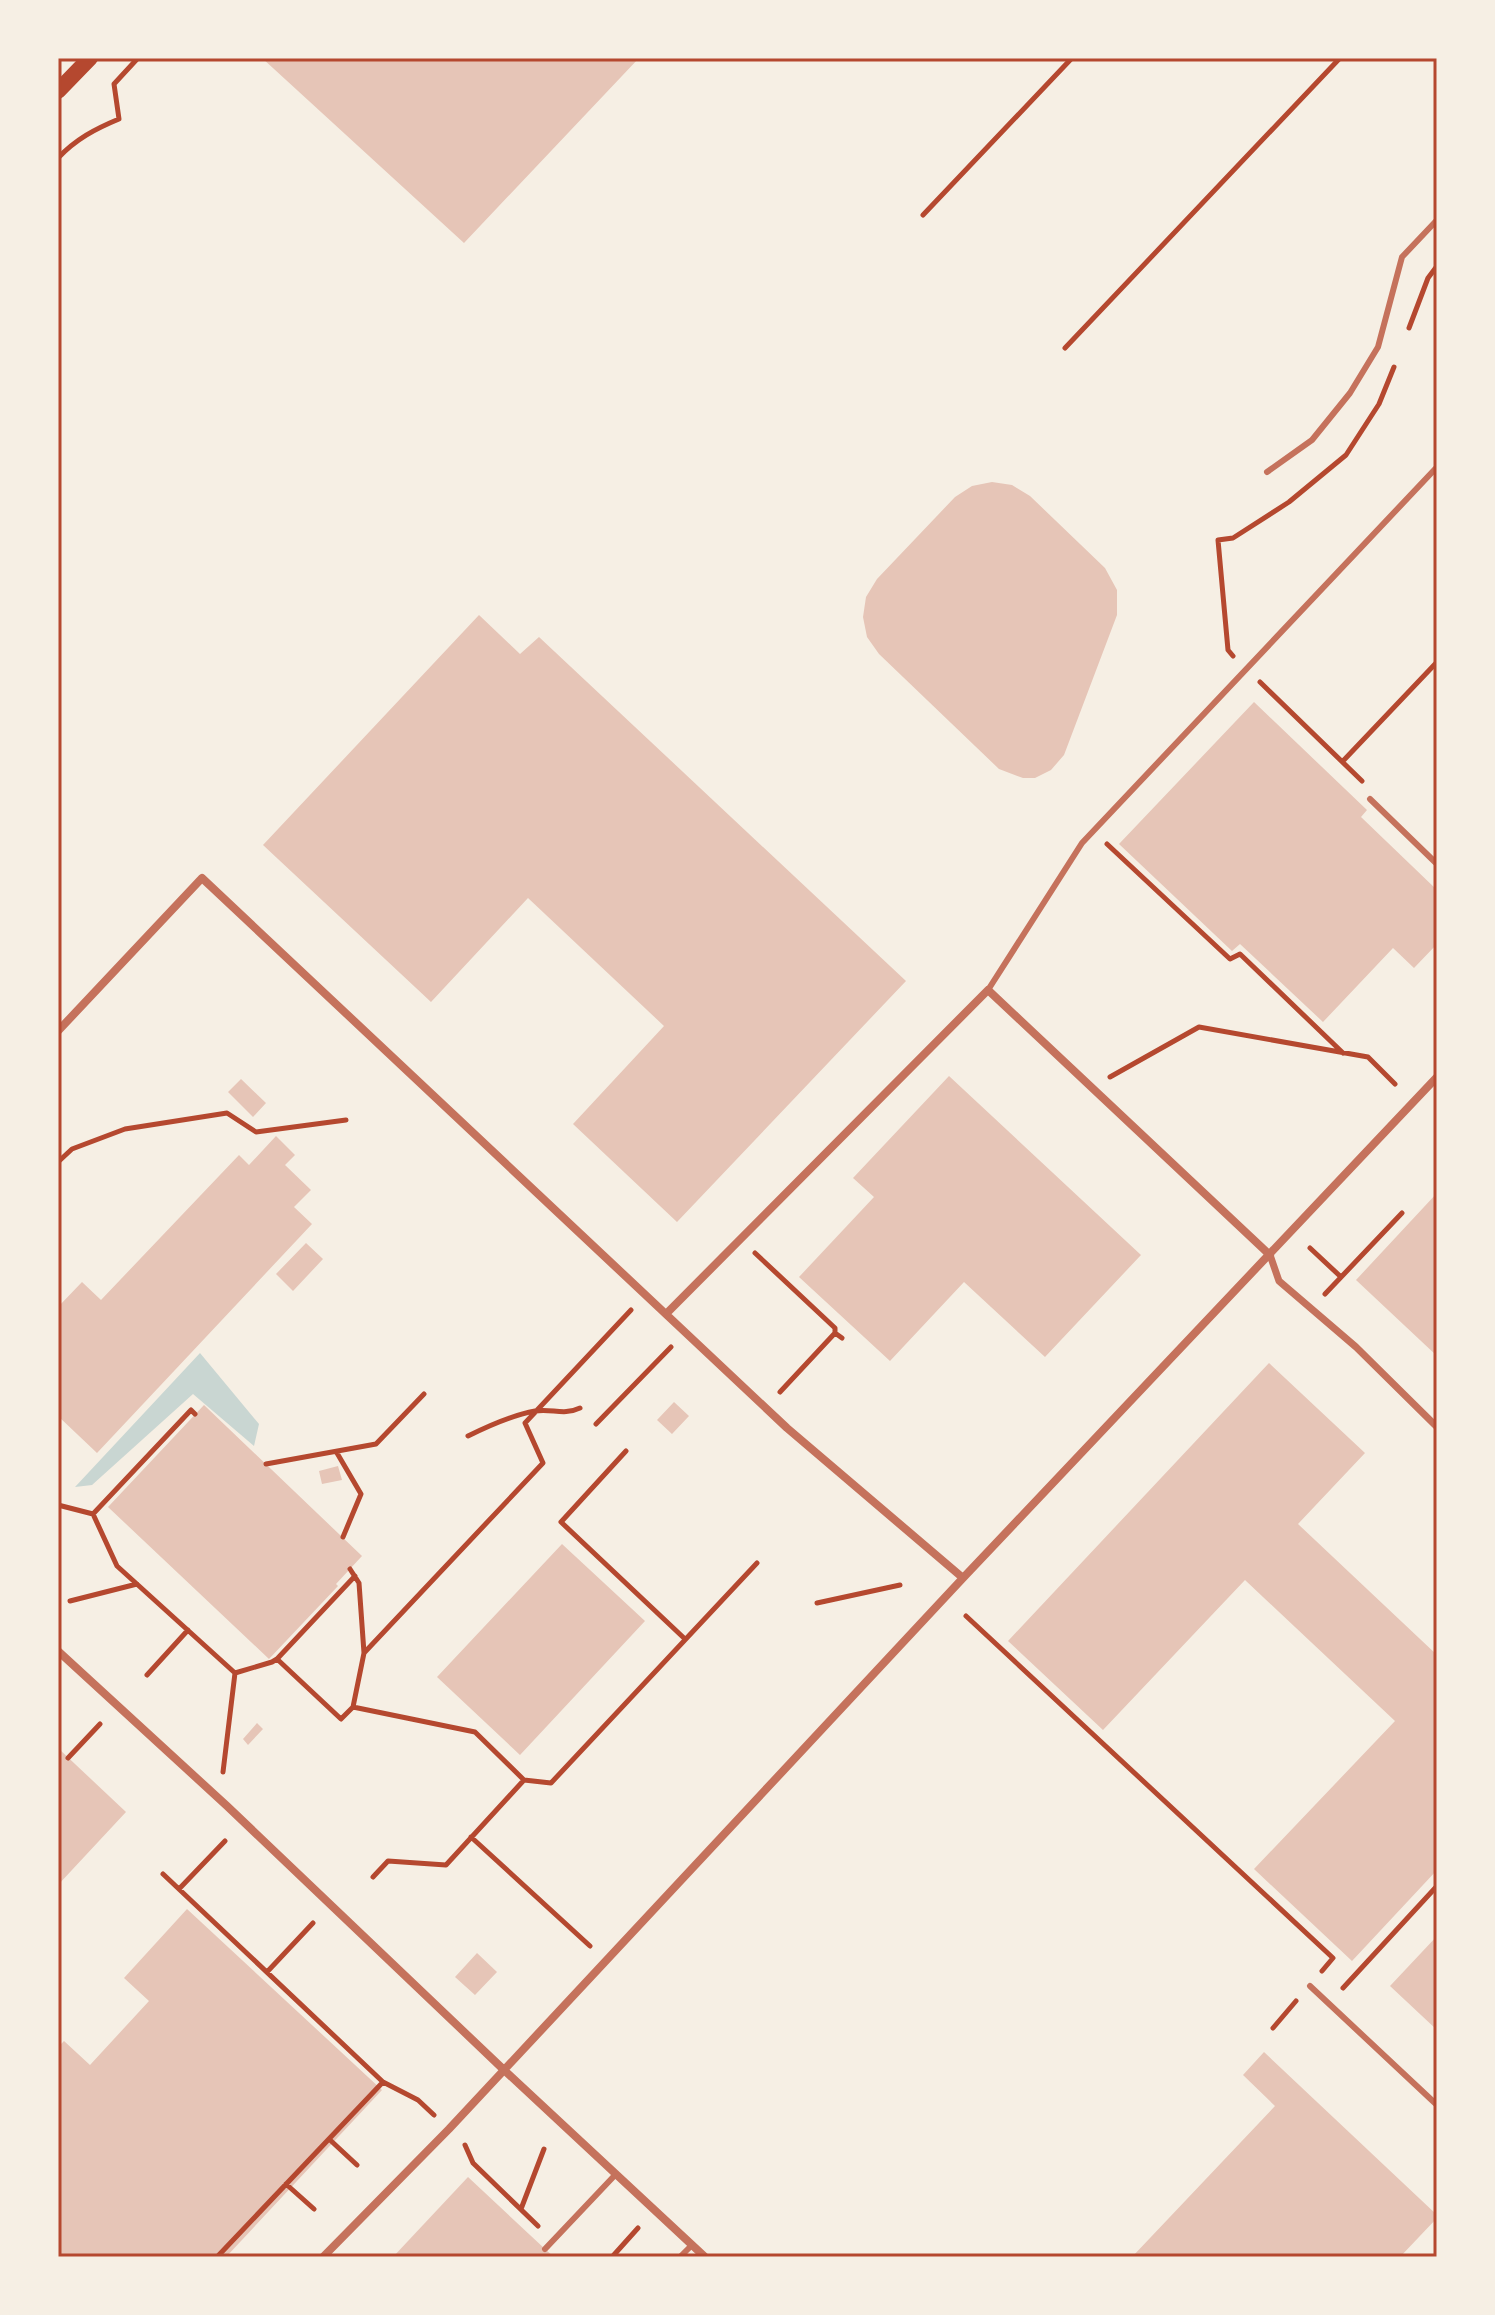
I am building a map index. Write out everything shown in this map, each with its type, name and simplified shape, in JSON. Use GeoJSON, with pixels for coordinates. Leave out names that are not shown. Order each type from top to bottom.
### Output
{"type":"FeatureCollection","features":[{"type":"Feature","properties":{"kind":"main road"},"geometry":{"type":"LineString","coordinates":[[58,91],[90,58]]}},
{"type":"Feature","properties":{"kind":"street"},"geometry":{"type":"LineString","coordinates":[[58,1031],[202,878],[766,1408],[963,1578]]}},
{"type":"Feature","properties":{"kind":"street"},"geometry":{"type":"LineString","coordinates":[[666,1314],[988,990],[1270,1255],[1279,1281],[1356,1347],[1437,1427]]}},
{"type":"Feature","properties":{"kind":"street"},"geometry":{"type":"LineString","coordinates":[[323,2257],[449,2129],[963,1578],[1437,1077]]}},
{"type":"Feature","properties":{"kind":"street"},"geometry":{"type":"LineString","coordinates":[[58,1651],[227,1806],[705,2257]]}},
{"type":"Feature","properties":{"kind":"lane"},"geometry":{"type":"LineString","coordinates":[[1267,472],[1312,440],[1350,393],[1378,347],[1402,257],[1437,220]]}},
{"type":"Feature","properties":{"kind":"lane"},"geometry":{"type":"LineString","coordinates":[[988,990],[1093,830],[1437,467]]}},
{"type":"Feature","properties":{"kind":"lane"},"geometry":{"type":"LineString","coordinates":[[1370,799],[1437,864]]}},
{"type":"Feature","properties":{"kind":"lane"},"geometry":{"type":"LineString","coordinates":[[1310,1986],[1437,2105]]}},
{"type":"Feature","properties":{"kind":"lane"},"geometry":{"type":"LineString","coordinates":[[545,2249],[616,2174]]}},
{"type":"Feature","properties":{"kind":"lane"},"geometry":{"type":"LineString","coordinates":[[680,2257],[692,2245]]}},
{"type":"Feature","properties":{"kind":"path"},"geometry":{"type":"LineString","coordinates":[[58,158],[70,145],[92,130],[119,119],[114,84],[138,58]]}},
{"type":"Feature","properties":{"kind":"path"},"geometry":{"type":"LineString","coordinates":[[923,215],[1072,58]]}},
{"type":"Feature","properties":{"kind":"path"},"geometry":{"type":"LineString","coordinates":[[1065,348],[1340,58]]}},
{"type":"Feature","properties":{"kind":"path"},"geometry":{"type":"LineString","coordinates":[[1407,334],[1428,278],[1437,266]]}},
{"type":"Feature","properties":{"kind":"path"},"geometry":{"type":"LineString","coordinates":[[1370,799],[1370,789],[1228,650],[1218,540],[1233,538],[1289,502],[1346,455],[1379,404],[1396,363]]}},
{"type":"Feature","properties":{"kind":"path"},"geometry":{"type":"LineString","coordinates":[[1343,761],[1437,662]]}},
{"type":"Feature","properties":{"kind":"path"},"geometry":{"type":"LineString","coordinates":[[1093,830],[1230,959],[1240,954],[1343,1053]]}},
{"type":"Feature","properties":{"kind":"path"},"geometry":{"type":"LineString","coordinates":[[1092,1087],[1199,1027],[1368,1057],[1395,1084]]}},
{"type":"Feature","properties":{"kind":"path"},"geometry":{"type":"LineString","coordinates":[[58,1162],[72,1149],[125,1129],[227,1113],[256,1132],[346,1120]]}},
{"type":"Feature","properties":{"kind":"path"},"geometry":{"type":"LineString","coordinates":[[1311,1309],[1402,1213]]}},
{"type":"Feature","properties":{"kind":"path"},"geometry":{"type":"LineString","coordinates":[[740,1239],[842,1338]]}},
{"type":"Feature","properties":{"kind":"path"},"geometry":{"type":"LineString","coordinates":[[1310,1248],[1341,1277]]}},
{"type":"Feature","properties":{"kind":"path"},"geometry":{"type":"LineString","coordinates":[[364,1653],[543,1463],[525,1423],[646,1295]]}},
{"type":"Feature","properties":{"kind":"path"},"geometry":{"type":"LineString","coordinates":[[766,1408],[835,1333]]}},
{"type":"Feature","properties":{"kind":"path"},"geometry":{"type":"LineString","coordinates":[[596,1424],[652,1367]]}},
{"type":"Feature","properties":{"kind":"path"},"geometry":{"type":"LineString","coordinates":[[266,1464],[376,1444],[424,1394]]}},
{"type":"Feature","properties":{"kind":"path"},"geometry":{"type":"LineString","coordinates":[[468,1436],[537,1410],[570,1413],[580,1408]]}},
{"type":"Feature","properties":{"kind":"path"},"geometry":{"type":"LineString","coordinates":[[93,1514],[191,1410],[195,1414]]}},
{"type":"Feature","properties":{"kind":"path"},"geometry":{"type":"LineString","coordinates":[[626,1451],[561,1522],[685,1639]]}},
{"type":"Feature","properties":{"kind":"path"},"geometry":{"type":"LineString","coordinates":[[337,1453],[361,1494],[343,1537]]}},
{"type":"Feature","properties":{"kind":"path"},"geometry":{"type":"LineString","coordinates":[[58,1505],[93,1514]]}},
{"type":"Feature","properties":{"kind":"path"},"geometry":{"type":"LineString","coordinates":[[93,1514],[117,1566],[235,1673]]}},
{"type":"Feature","properties":{"kind":"path"},"geometry":{"type":"LineString","coordinates":[[353,1707],[475,1732],[524,1780],[551,1783],[757,1563]]}},
{"type":"Feature","properties":{"kind":"path"},"geometry":{"type":"LineString","coordinates":[[277,1659],[341,1719],[353,1707],[364,1653],[359,1583],[350,1569]]}},
{"type":"Feature","properties":{"kind":"path"},"geometry":{"type":"LineString","coordinates":[[235,1673],[277,1659],[355,1576]]}},
{"type":"Feature","properties":{"kind":"path"},"geometry":{"type":"LineString","coordinates":[[70,1601],[137,1584]]}},
{"type":"Feature","properties":{"kind":"path"},"geometry":{"type":"LineString","coordinates":[[817,1603],[900,1585]]}},
{"type":"Feature","properties":{"kind":"path"},"geometry":{"type":"LineString","coordinates":[[966,1616],[1333,1958],[1273,2028]]}},
{"type":"Feature","properties":{"kind":"path"},"geometry":{"type":"LineString","coordinates":[[147,1675],[188,1630]]}},
{"type":"Feature","properties":{"kind":"path"},"geometry":{"type":"LineString","coordinates":[[225,1749],[235,1673]]}},
{"type":"Feature","properties":{"kind":"path"},"geometry":{"type":"LineString","coordinates":[[68,1758],[100,1724]]}},
{"type":"Feature","properties":{"kind":"path"},"geometry":{"type":"LineString","coordinates":[[373,1877],[388,1861],[446,1865],[524,1780]]}},
{"type":"Feature","properties":{"kind":"path"},"geometry":{"type":"LineString","coordinates":[[471,1837],[605,1961]]}},
{"type":"Feature","properties":{"kind":"path"},"geometry":{"type":"LineString","coordinates":[[179,1889],[225,1841]]}},
{"type":"Feature","properties":{"kind":"path"},"geometry":{"type":"LineString","coordinates":[[163,1874],[383,2082],[418,2100],[434,2115]]}},
{"type":"Feature","properties":{"kind":"path"},"geometry":{"type":"LineString","coordinates":[[1316,1978],[1340,1992],[1437,1886]]}},
{"type":"Feature","properties":{"kind":"path"},"geometry":{"type":"LineString","coordinates":[[267,1972],[313,1923]]}},
{"type":"Feature","properties":{"kind":"path"},"geometry":{"type":"LineString","coordinates":[[217,2257],[383,2082]]}},
{"type":"Feature","properties":{"kind":"path"},"geometry":{"type":"LineString","coordinates":[[329,2139],[357,2165]]}},
{"type":"Feature","properties":{"kind":"path"},"geometry":{"type":"LineString","coordinates":[[464,2143],[473,2163],[553,2240]]}},
{"type":"Feature","properties":{"kind":"path"},"geometry":{"type":"LineString","coordinates":[[521,2209],[544,2149]]}},
{"type":"Feature","properties":{"kind":"path"},"geometry":{"type":"LineString","coordinates":[[286,2184],[314,2209]]}},
{"type":"Feature","properties":{"kind":"path"},"geometry":{"type":"LineString","coordinates":[[612,2257],[638,2228]]}},
{"type":"Feature","properties":{"kind":"shaded area"},"geometry":{"type":"Polygon","coordinates":[[[200,1353],[259,1424],[254,1446],[193,1394],[92,1485],[75,1487],[200,1353]]]}},
{"type":"Feature","properties":{"kind":"building"},"geometry":{"type":"Polygon","coordinates":[[[262,58],[639,58],[464,243],[262,58]]]}},
{"type":"Feature","properties":{"kind":"building"},"geometry":{"type":"Polygon","coordinates":[[[992,482],[1012,485],[1030,496],[1105,568],[1117,590],[1117,615],[1064,755],[1051,770],[1035,778],[1023,778],[999,769],[879,654],[867,637],[863,617],[866,597],[877,579],[955,497],[972,486],[992,482]]]}},
{"type":"Feature","properties":{"kind":"building"},"geometry":{"type":"Polygon","coordinates":[[[479,615],[520,654],[539,637],[906,981],[677,1222],[573,1124],[664,1026],[528,898],[431,1002],[263,845],[479,615]]]}},
{"type":"Feature","properties":{"kind":"building"},"geometry":{"type":"Polygon","coordinates":[[[1254,702],[1367,810],[1361,817],[1437,890],[1437,944],[1414,968],[1393,948],[1323,1022],[1240,944],[1232,951],[1119,844],[1254,702]]]}},
{"type":"Feature","properties":{"kind":"building"},"geometry":{"type":"Polygon","coordinates":[[[949,1076],[1141,1255],[1045,1357],[964,1282],[890,1361],[799,1277],[874,1197],[853,1178],[949,1076]]]}},
{"type":"Feature","properties":{"kind":"building"},"geometry":{"type":"Polygon","coordinates":[[[241,1079],[266,1103],[253,1117],[228,1092],[241,1079]]]}},
{"type":"Feature","properties":{"kind":"building"},"geometry":{"type":"Polygon","coordinates":[[[276,1136],[295,1155],[285,1165],[311,1190],[294,1207],[312,1224],[97,1453],[58,1416],[58,1307],[82,1282],[101,1300],[239,1155],[249,1165],[276,1136]]]}},
{"type":"Feature","properties":{"kind":"building"},"geometry":{"type":"Polygon","coordinates":[[[1437,1193],[1437,1356],[1356,1280],[1437,1193]]]}},
{"type":"Feature","properties":{"kind":"building"},"geometry":{"type":"Polygon","coordinates":[[[306,1243],[323,1259],[293,1291],[276,1274],[306,1243]]]}},
{"type":"Feature","properties":{"kind":"building"},"geometry":{"type":"Polygon","coordinates":[[[1269,1363],[1365,1453],[1298,1524],[1437,1655],[1437,1870],[1352,1961],[1254,1869],[1395,1721],[1245,1580],[1103,1730],[1008,1641],[1269,1363]]]}},
{"type":"Feature","properties":{"kind":"building"},"geometry":{"type":"Polygon","coordinates":[[[674,1402],[689,1416],[672,1434],[657,1420],[674,1402]]]}},
{"type":"Feature","properties":{"kind":"building"},"geometry":{"type":"Polygon","coordinates":[[[204,1405],[362,1556],[269,1659],[108,1507],[204,1405]]]}},
{"type":"Feature","properties":{"kind":"building"},"geometry":{"type":"Polygon","coordinates":[[[338,1466],[342,1480],[322,1484],[319,1471],[338,1466]]]}},
{"type":"Feature","properties":{"kind":"building"},"geometry":{"type":"Polygon","coordinates":[[[562,1544],[645,1621],[520,1755],[437,1677],[562,1544]]]}},
{"type":"Feature","properties":{"kind":"building"},"geometry":{"type":"Polygon","coordinates":[[[257,1723],[263,1729],[248,1745],[243,1739],[257,1723]]]}},
{"type":"Feature","properties":{"kind":"building"},"geometry":{"type":"Polygon","coordinates":[[[58,1748],[126,1812],[58,1885],[58,1748]]]}},
{"type":"Feature","properties":{"kind":"building"},"geometry":{"type":"Polygon","coordinates":[[[187,1909],[382,2090],[226,2257],[58,2257],[58,2047],[64,2041],[90,2065],[149,2001],[124,1978],[187,1909]]]}},
{"type":"Feature","properties":{"kind":"building"},"geometry":{"type":"Polygon","coordinates":[[[1437,1936],[1437,2030],[1390,1986],[1437,1936]]]}},
{"type":"Feature","properties":{"kind":"building"},"geometry":{"type":"Polygon","coordinates":[[[477,1953],[497,1972],[475,1995],[455,1977],[477,1953]]]}},
{"type":"Feature","properties":{"kind":"building"},"geometry":{"type":"Polygon","coordinates":[[[1264,2052],[1437,2215],[1400,2257],[1132,2257],[1275,2106],[1243,2075],[1264,2052]]]}},
{"type":"Feature","properties":{"kind":"building"},"geometry":{"type":"Polygon","coordinates":[[[468,2177],[545,2249],[554,2257],[393,2257],[468,2177]]]}}]}
